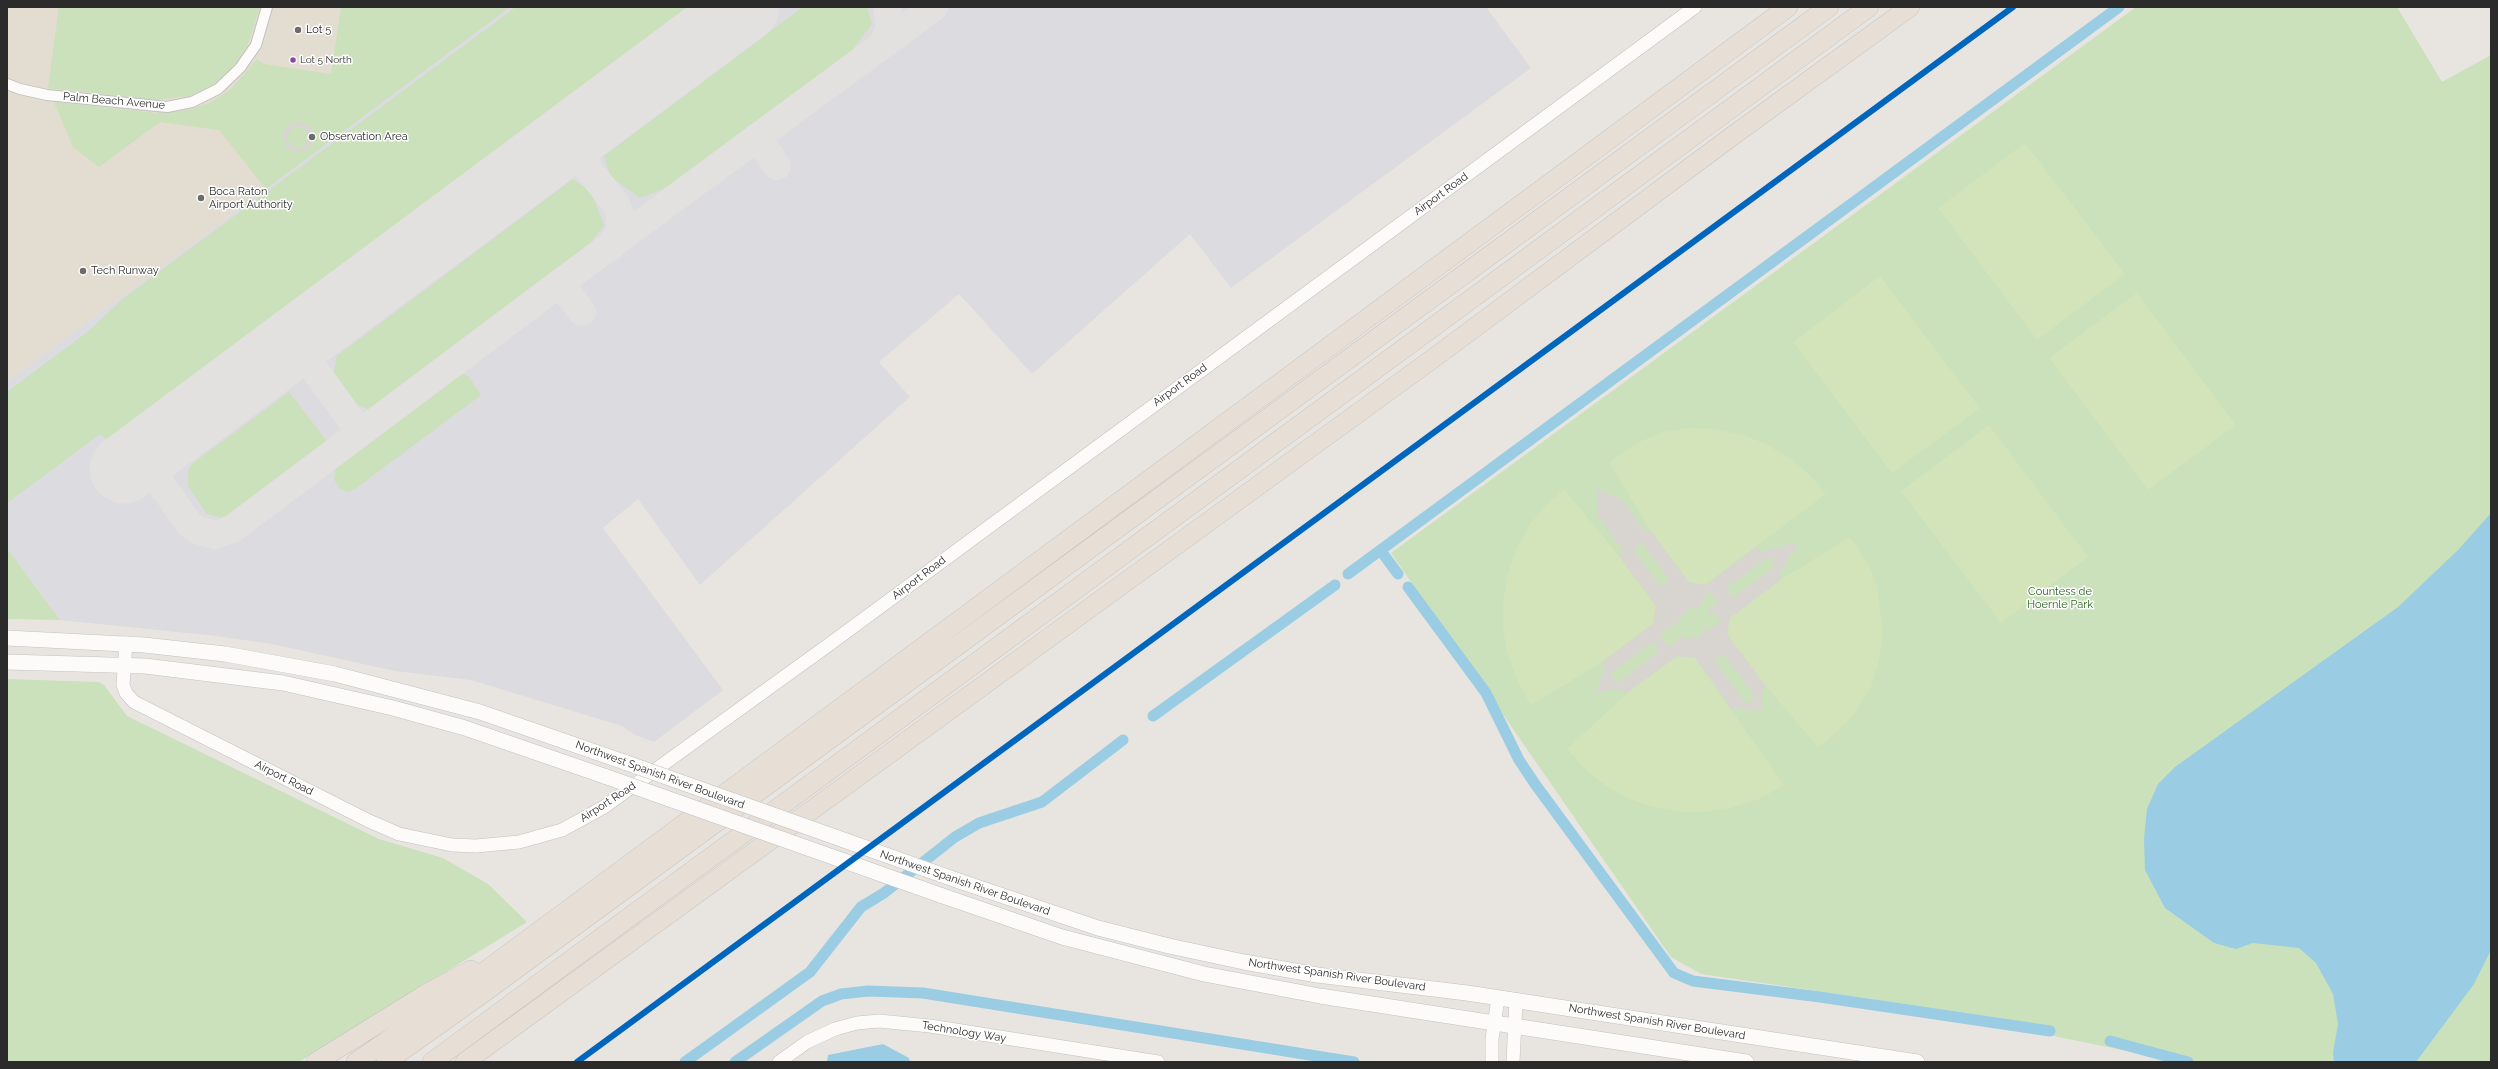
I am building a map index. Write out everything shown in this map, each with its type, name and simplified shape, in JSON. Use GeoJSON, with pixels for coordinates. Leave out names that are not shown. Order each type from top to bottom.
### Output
{"type":"FeatureCollection","features":[{"type":"Feature","properties":{"kind":"highway"},"geometry":{"type":"LineString","coordinates":[[356,1062],[438,1006],[1788,7]]}},
{"type":"Feature","properties":{"kind":"highway"},"geometry":{"type":"LineString","coordinates":[[386,1062],[485,992],[1829,7]]}},
{"type":"Feature","properties":{"kind":"highway"},"geometry":{"type":"LineString","coordinates":[[432,1062],[1869,7]]}},
{"type":"Feature","properties":{"kind":"highway"},"geometry":{"type":"LineString","coordinates":[[465,1062],[1431,360],[1731,137],[1910,7]]}},
{"type":"Feature","properties":{"kind":"highway"},"geometry":{"type":"LineString","coordinates":[[1500,249],[1628,124]]}},
{"type":"Feature","properties":{"kind":"highway"},"geometry":{"type":"LineString","coordinates":[[1297,426],[1431,360]]}},
{"type":"Feature","properties":{"kind":"highway"},"geometry":{"type":"LineString","coordinates":[[316,1062],[426,994],[526,940]]}},
{"type":"Feature","properties":{"kind":"main road","name":"Northwest Spanish River Boulevard"},"geometry":{"type":"LineString","coordinates":[[7,638],[126,643],[226,654],[372,683],[480,712],[960,881],[1091,925],[1208,955],[1317,975],[1498,998],[1917,1062]]}},
{"type":"Feature","properties":{"kind":"main road","name":"Northwest Spanish River Boulevard"},"geometry":{"type":"LineString","coordinates":[[7,662],[124,665],[250,678],[357,699],[465,728],[1062,937],[1204,974],[1320,996],[1746,1062]]}},
{"type":"Feature","properties":{"kind":"street","name":"Palm Beach Avenue"},"geometry":{"type":"LineString","coordinates":[[7,84],[30,92],[54,96],[167,107],[192,102],[218,89],[240,68],[256,44],[267,7]]}},
{"type":"Feature","properties":{"kind":"street","name":"Airport Road"},"geometry":{"type":"LineString","coordinates":[[126,643],[124,689],[134,702],[369,821],[399,834],[429,842],[476,846],[519,842],[562,830],[604,807],[827,646],[1695,7]]}},
{"type":"Feature","properties":{"kind":"street"},"geometry":{"type":"LineString","coordinates":[[1492,1062],[1494,1023],[1498,998]]}},
{"type":"Feature","properties":{"kind":"street"},"geometry":{"type":"LineString","coordinates":[[1513,1062],[1516,1001]]}},
{"type":"Feature","properties":{"kind":"street","name":"Technology Way"},"geometry":{"type":"LineString","coordinates":[[779,1062],[807,1042],[835,1028],[856,1023],[879,1021],[930,1026],[1158,1062]]}},
{"type":"Feature","properties":{"kind":"shaded area"},"geometry":{"type":"Polygon","coordinates":[[[7,7],[511,7],[7,382],[7,7]]]}},
{"type":"Feature","properties":{"kind":"shaded area"},"geometry":{"type":"Polygon","coordinates":[[[510,7],[1486,7],[1531,68],[1231,288],[1190,234],[1032,374],[959,294],[879,362],[910,397],[700,585],[638,499],[603,528],[723,690],[654,742],[635,735],[622,726],[471,680],[395,671],[272,644],[216,636],[60,620],[7,548],[7,382],[510,7]]]}},
{"type":"Feature","properties":{"kind":"shaded area","name":"Observation Area"},"geometry":{"type":"Polygon","coordinates":[[[301,121],[311,128],[314,139],[308,150],[297,153],[286,147],[282,135],[289,124],[301,121]],[[299,126],[293,127],[287,137],[288,142],[297,149],[303,148],[309,138],[304,128],[299,126]]]}},
{"type":"Feature","properties":{"kind":"shaded area"},"geometry":{"type":"Polygon","coordinates":[[[1596,489],[1621,499],[1645,532],[1650,530],[1689,582],[1706,585],[1756,547],[1760,552],[1798,542],[1778,576],[1782,579],[1730,618],[1727,634],[1766,686],[1762,690],[1761,711],[1738,708],[1733,711],[1695,658],[1677,656],[1626,694],[1622,689],[1596,692],[1605,666],[1602,662],[1653,624],[1656,606],[1619,556],[1623,550],[1598,516],[1596,489]],[[1642,543],[1633,550],[1659,585],[1662,585],[1668,581],[1668,578],[1642,543]],[[1767,558],[1728,587],[1727,590],[1731,596],[1735,596],[1774,567],[1771,558],[1767,558]],[[1710,592],[1701,600],[1703,603],[1694,609],[1692,607],[1680,617],[1681,619],[1660,635],[1669,647],[1683,636],[1687,641],[1694,636],[1697,639],[1704,634],[1701,630],[1705,628],[1707,631],[1720,621],[1714,612],[1711,614],[1708,609],[1718,602],[1710,592]],[[1650,644],[1612,672],[1611,675],[1616,681],[1619,682],[1657,653],[1658,648],[1654,644],[1650,644]],[[1722,655],[1716,659],[1716,663],[1745,702],[1748,703],[1754,699],[1754,695],[1725,656],[1722,655]]]}},
{"type":"Feature","properties":{"kind":"green space"},"geometry":{"type":"Polygon","coordinates":[[[59,7],[260,7],[247,47],[231,70],[214,85],[189,96],[156,100],[48,88],[59,7]]]}},
{"type":"Feature","properties":{"kind":"green space"},"geometry":{"type":"Polygon","coordinates":[[[341,7],[510,7],[266,189],[219,130],[160,122],[99,167],[73,147],[54,102],[156,113],[187,110],[210,103],[231,89],[257,59],[264,64],[331,74],[341,7]]]}},
{"type":"Feature","properties":{"kind":"green space"},"geometry":{"type":"Polygon","coordinates":[[[516,7],[689,7],[107,440],[100,434],[7,503],[7,392],[85,334],[124,298],[516,7]]]}},
{"type":"Feature","properties":{"kind":"green space"},"geometry":{"type":"Polygon","coordinates":[[[803,7],[867,7],[872,24],[850,53],[787,104],[673,185],[640,198],[611,177],[604,156],[803,7]]]}},
{"type":"Feature","properties":{"kind":"green space","name":"Countess de Hoernle Park"},"geometry":{"type":"Polygon","coordinates":[[[2136,7],[2397,7],[2442,82],[2491,55],[2491,1062],[2181,1062],[1872,999],[1701,974],[1671,957],[1391,553],[2136,7]]]}},
{"type":"Feature","properties":{"kind":"green space"},"geometry":{"type":"Polygon","coordinates":[[[2025,143],[2125,274],[2037,340],[1938,208],[2025,143]]]}},
{"type":"Feature","properties":{"kind":"green space"},"geometry":{"type":"Polygon","coordinates":[[[573,179],[591,192],[604,225],[583,253],[379,408],[370,410],[352,402],[333,377],[337,356],[573,179]]]}},
{"type":"Feature","properties":{"kind":"green space"},"geometry":{"type":"Polygon","coordinates":[[[1880,276],[1980,408],[1892,473],[1793,342],[1880,276]]]}},
{"type":"Feature","properties":{"kind":"green space"},"geometry":{"type":"Polygon","coordinates":[[[2137,293],[2236,425],[2148,490],[2049,358],[2137,293]]]}},
{"type":"Feature","properties":{"kind":"green space"},"geometry":{"type":"Polygon","coordinates":[[[464,374],[469,377],[481,395],[355,489],[347,492],[340,489],[334,479],[336,467],[342,459],[455,375],[464,374]]]}},
{"type":"Feature","properties":{"kind":"green space"},"geometry":{"type":"Polygon","coordinates":[[[289,392],[329,444],[233,516],[222,518],[207,514],[188,486],[188,471],[192,464],[289,392]]]}},
{"type":"Feature","properties":{"kind":"green space"},"geometry":{"type":"Polygon","coordinates":[[[1989,425],[2088,557],[2001,623],[1901,491],[1989,425]]]}},
{"type":"Feature","properties":{"kind":"green space"},"geometry":{"type":"Polygon","coordinates":[[[1689,428],[1712,429],[1743,435],[1766,444],[1791,459],[1810,475],[1826,494],[1705,585],[1688,582],[1650,530],[1609,462],[1637,443],[1663,432],[1689,428]]]}},
{"type":"Feature","properties":{"kind":"green space"},"geometry":{"type":"Polygon","coordinates":[[[1564,489],[1619,556],[1656,606],[1653,624],[1602,662],[1531,705],[1517,680],[1507,652],[1503,626],[1503,603],[1508,573],[1516,549],[1530,524],[1546,505],[1564,489]]]}},
{"type":"Feature","properties":{"kind":"green space"},"geometry":{"type":"Polygon","coordinates":[[[1850,537],[1869,565],[1877,586],[1883,633],[1879,660],[1871,687],[1855,713],[1837,732],[1818,747],[1766,686],[1727,634],[1730,618],[1782,579],[1850,537]]]}},
{"type":"Feature","properties":{"kind":"green space"},"geometry":{"type":"Polygon","coordinates":[[[7,548],[60,620],[7,619],[7,548]]]}},
{"type":"Feature","properties":{"kind":"green space"},"geometry":{"type":"Polygon","coordinates":[[[1677,656],[1695,658],[1784,785],[1759,799],[1730,808],[1704,812],[1681,812],[1651,806],[1627,798],[1602,783],[1583,767],[1567,749],[1626,694],[1677,656]]]}},
{"type":"Feature","properties":{"kind":"green space"},"geometry":{"type":"Polygon","coordinates":[[[7,679],[99,682],[104,685],[127,716],[379,839],[443,858],[488,884],[527,922],[299,1062],[7,1062],[7,679]]]}},
{"type":"Feature","properties":{"kind":"water"},"geometry":{"type":"Polygon","coordinates":[[[2491,513],[2491,950],[2474,984],[2416,1062],[2334,1062],[2333,1053],[2338,1024],[2333,994],[2316,963],[2299,948],[2253,943],[2236,949],[2214,943],[2165,908],[2145,870],[2144,839],[2147,809],[2158,784],[2175,767],[2398,607],[2458,550],[2491,513]]]}},
{"type":"Feature","properties":{"kind":"water"},"geometry":{"type":"Polygon","coordinates":[[[883,1044],[909,1058],[910,1062],[827,1062],[828,1055],[883,1044]]]}},
{"type":"Feature","properties":{"kind":"waterway"},"geometry":{"type":"LineString","coordinates":[[1348,574],[2119,7]]}},
{"type":"Feature","properties":{"kind":"waterway"},"geometry":{"type":"LineString","coordinates":[[1381,551],[1398,574]]}},
{"type":"Feature","properties":{"kind":"waterway"},"geometry":{"type":"LineString","coordinates":[[1153,716],[1335,585]]}},
{"type":"Feature","properties":{"kind":"waterway"},"geometry":{"type":"LineString","coordinates":[[1408,587],[1486,693],[1519,760],[1535,784],[1674,973],[1693,981],[1820,997],[2050,1031]]}},
{"type":"Feature","properties":{"kind":"waterway"},"geometry":{"type":"LineString","coordinates":[[685,1062],[810,972],[861,907],[884,893],[955,837],[979,823],[1042,802],[1123,740]]}},
{"type":"Feature","properties":{"kind":"waterway"},"geometry":{"type":"LineString","coordinates":[[735,1062],[822,1001],[841,994],[868,991],[923,993],[1354,1062]]}},
{"type":"Feature","properties":{"kind":"waterway"},"geometry":{"type":"LineString","coordinates":[[2110,1041],[2188,1062]]}},
{"type":"Feature","properties":{"kind":"taxiway"},"geometry":{"type":"LineString","coordinates":[[880,47],[886,38],[890,25],[887,7]]}},
{"type":"Feature","properties":{"kind":"taxiway"},"geometry":{"type":"LineString","coordinates":[[168,436],[162,444],[158,460],[158,472],[161,484],[189,524],[197,530],[215,535],[232,529],[560,283],[934,7]]}},
{"type":"Feature","properties":{"kind":"taxiway"},"geometry":{"type":"LineString","coordinates":[[588,167],[581,145],[589,124]]}},
{"type":"Feature","properties":{"kind":"taxiway"},"geometry":{"type":"LineString","coordinates":[[757,137],[777,166]]}},
{"type":"Feature","properties":{"kind":"taxiway"},"geometry":{"type":"LineString","coordinates":[[545,157],[552,154],[568,154],[581,160],[616,204],[620,215],[620,229],[611,247]]}},
{"type":"Feature","properties":{"kind":"taxiway"},"geometry":{"type":"LineString","coordinates":[[560,283],[582,312]]}},
{"type":"Feature","properties":{"kind":"taxiway"},"geometry":{"type":"LineString","coordinates":[[294,342],[360,432]]}},
{"type":"Feature","properties":{"kind":"runway"},"geometry":{"type":"LineString","coordinates":[[124,469],[745,7]]}},
{"type":"Feature","properties":{"kind":"transit line"},"geometry":{"type":"LineString","coordinates":[[577,1062],[2013,7]]}},
{"type":"Feature","properties":{"kind":"place","name":"Lot 5"},"geometry":{"type":"Point","coordinates":[298,30]}},
{"type":"Feature","properties":{"kind":"place","name":"Lot 5 North"},"geometry":{"type":"Point","coordinates":[293,60]}},
{"type":"Feature","properties":{"kind":"place","name":"Observation Area"},"geometry":{"type":"Point","coordinates":[312,137]}},
{"type":"Feature","properties":{"kind":"place","name":"Boca Raton Airport Authority"},"geometry":{"type":"Point","coordinates":[201,198]}},
{"type":"Feature","properties":{"kind":"place","name":"Tech Runway"},"geometry":{"type":"Point","coordinates":[83,271]}}]}
